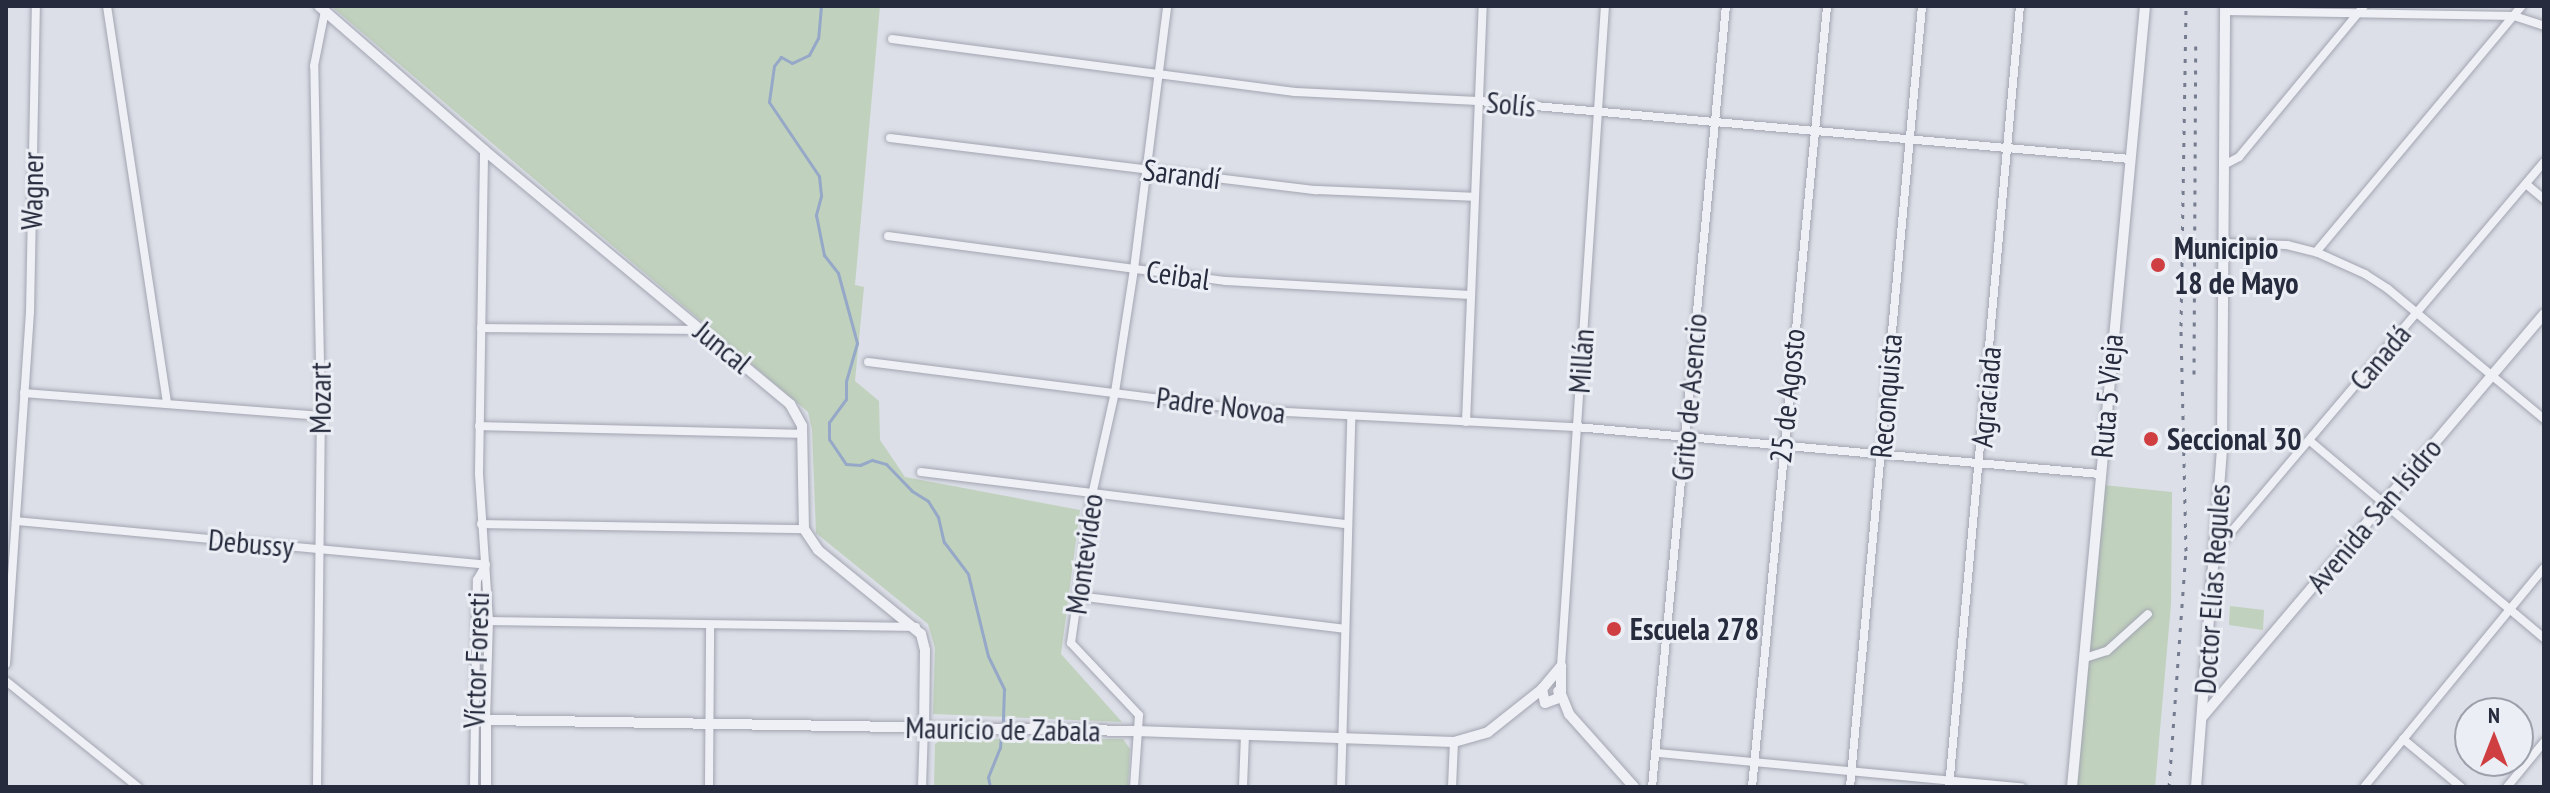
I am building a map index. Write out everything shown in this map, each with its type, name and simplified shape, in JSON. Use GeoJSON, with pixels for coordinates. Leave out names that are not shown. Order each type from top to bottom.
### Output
{"type":"FeatureCollection","features":[{"type":"Feature","properties":{"kind":"street","name":"Wagner"},"geometry":{"type":"LineString","coordinates":[[6,664],[30,312],[36,6]]}},
{"type":"Feature","properties":{"kind":"street"},"geometry":{"type":"LineString","coordinates":[[107,6],[167,403]]}},
{"type":"Feature","properties":{"kind":"street","name":"Montevideo"},"geometry":{"type":"LineString","coordinates":[[1134,787],[1139,715],[1071,643],[1092,495],[1115,392],[1134,269],[1167,6]]}},
{"type":"Feature","properties":{"kind":"street"},"geometry":{"type":"LineString","coordinates":[[1466,422],[1483,6]]}},
{"type":"Feature","properties":{"kind":"street","name":"Millán"},"geometry":{"type":"LineString","coordinates":[[1569,714],[1561,694],[1561,666],[1605,6]]}},
{"type":"Feature","properties":{"kind":"street","name":"Grito de Asencio"},"geometry":{"type":"LineString","coordinates":[[1652,787],[1658,753],[1726,6]]}},
{"type":"Feature","properties":{"kind":"street","name":"25 de Agosto"},"geometry":{"type":"LineString","coordinates":[[1752,787],[1782,446],[1827,6]]}},
{"type":"Feature","properties":{"kind":"street","name":"Reconquista"},"geometry":{"type":"LineString","coordinates":[[1850,787],[1922,6]]}},
{"type":"Feature","properties":{"kind":"street","name":"Agraciada"},"geometry":{"type":"LineString","coordinates":[[1950,783],[2020,6]]}},
{"type":"Feature","properties":{"kind":"street","name":"Ruta 5 Vieja"},"geometry":{"type":"LineString","coordinates":[[2072,787],[2145,6]]}},
{"type":"Feature","properties":{"kind":"street"},"geometry":{"type":"LineString","coordinates":[[2316,252],[2522,6]]}},
{"type":"Feature","properties":{"kind":"street"},"geometry":{"type":"LineString","coordinates":[[2225,8],[2514,16],[2544,26]]}},
{"type":"Feature","properties":{"kind":"street","name":"Doctor Elías Regules"},"geometry":{"type":"LineString","coordinates":[[2196,787],[2222,449],[2225,8]]}},
{"type":"Feature","properties":{"kind":"street","name":"Juncal"},"geometry":{"type":"LineString","coordinates":[[322,9],[484,150],[790,404],[799,418],[803,434],[804,529]]}},
{"type":"Feature","properties":{"kind":"street","name":"Mozart"},"geometry":{"type":"LineString","coordinates":[[317,787],[321,416],[314,66],[322,9]]}},
{"type":"Feature","properties":{"kind":"street"},"geometry":{"type":"LineString","coordinates":[[2224,165],[2239,157],[2361,10]]}},
{"type":"Feature","properties":{"kind":"street","name":"Solís"},"geometry":{"type":"LineString","coordinates":[[892,39],[1295,92],[1479,101],[2130,159]]}},
{"type":"Feature","properties":{"kind":"street","name":"Sarandí"},"geometry":{"type":"LineString","coordinates":[[890,138],[1316,190],[1474,197]]}},
{"type":"Feature","properties":{"kind":"street"},"geometry":{"type":"LineString","coordinates":[[484,150],[479,426],[481,524],[486,565]]}},
{"type":"Feature","properties":{"kind":"street","name":"Canadá"},"geometry":{"type":"LineString","coordinates":[[2215,551],[2544,162]]}},
{"type":"Feature","properties":{"kind":"street"},"geometry":{"type":"LineString","coordinates":[[2526,184],[2544,199]]}},
{"type":"Feature","properties":{"kind":"street","name":"Ceibal"},"geometry":{"type":"LineString","coordinates":[[888,236],[1277,286],[1471,295]]}},
{"type":"Feature","properties":{"kind":"street"},"geometry":{"type":"LineString","coordinates":[[2224,243],[2287,245],[2316,252],[2365,274],[2417,312],[2544,419]]}},
{"type":"Feature","properties":{"kind":"street","name":"Avenida San Isidro"},"geometry":{"type":"LineString","coordinates":[[2203,716],[2544,314]]}},
{"type":"Feature","properties":{"kind":"street"},"geometry":{"type":"LineString","coordinates":[[481,328],[701,330]]}},
{"type":"Feature","properties":{"kind":"street","name":"Padre Novoa"},"geometry":{"type":"LineString","coordinates":[[868,362],[1248,410],[1351,418],[1576,427],[2100,474]]}},
{"type":"Feature","properties":{"kind":"street"},"geometry":{"type":"LineString","coordinates":[[24,393],[321,416]]}},
{"type":"Feature","properties":{"kind":"street"},"geometry":{"type":"LineString","coordinates":[[1341,787],[1351,418]]}},
{"type":"Feature","properties":{"kind":"street"},"geometry":{"type":"LineString","coordinates":[[479,426],[803,434]]}},
{"type":"Feature","properties":{"kind":"street"},"geometry":{"type":"LineString","coordinates":[[2310,441],[2544,638]]}},
{"type":"Feature","properties":{"kind":"street"},"geometry":{"type":"LineString","coordinates":[[921,472],[1347,524]]}},
{"type":"Feature","properties":{"kind":"street","name":"Debussy"},"geometry":{"type":"LineString","coordinates":[[16,521],[486,565]]}},
{"type":"Feature","properties":{"kind":"street"},"geometry":{"type":"LineString","coordinates":[[481,524],[804,529],[818,550],[916,627],[925,642],[922,787]]}},
{"type":"Feature","properties":{"kind":"street","name":"Víctor Foresti"},"geometry":{"type":"LineString","coordinates":[[486,565],[489,621],[486,787]]}},
{"type":"Feature","properties":{"kind":"street","name":"Víctor Foresti"},"geometry":{"type":"LineString","coordinates":[[474,787],[477,580],[486,565]]}},
{"type":"Feature","properties":{"kind":"street"},"geometry":{"type":"LineString","coordinates":[[2364,787],[2544,568]]}},
{"type":"Feature","properties":{"kind":"street"},"geometry":{"type":"LineString","coordinates":[[1077,596],[1344,629]]}},
{"type":"Feature","properties":{"kind":"street"},"geometry":{"type":"LineString","coordinates":[[2085,658],[2107,651],[2148,614]]}},
{"type":"Feature","properties":{"kind":"street"},"geometry":{"type":"LineString","coordinates":[[489,621],[916,627]]}},
{"type":"Feature","properties":{"kind":"street"},"geometry":{"type":"LineString","coordinates":[[709,787],[710,626]]}},
{"type":"Feature","properties":{"kind":"street","name":"Mauricio de Zabala"},"geometry":{"type":"LineString","coordinates":[[474,720],[1136,731],[1454,742],[1480,737],[1544,687],[1561,666]]}},
{"type":"Feature","properties":{"kind":"street"},"geometry":{"type":"LineString","coordinates":[[6,681],[138,787]]}},
{"type":"Feature","properties":{"kind":"street"},"geometry":{"type":"LineString","coordinates":[[1545,703],[1544,687],[1561,694]]}},
{"type":"Feature","properties":{"kind":"street"},"geometry":{"type":"LineString","coordinates":[[1521,705],[1545,703],[1561,694]]}},
{"type":"Feature","properties":{"kind":"street"},"geometry":{"type":"LineString","coordinates":[[1545,703],[1569,714],[1634,787]]}},
{"type":"Feature","properties":{"kind":"street"},"geometry":{"type":"LineString","coordinates":[[1243,787],[1245,735]]}},
{"type":"Feature","properties":{"kind":"street"},"geometry":{"type":"LineString","coordinates":[[2403,739],[2461,787]]}},
{"type":"Feature","properties":{"kind":"street"},"geometry":{"type":"LineString","coordinates":[[1452,787],[1454,742]]}},
{"type":"Feature","properties":{"kind":"street"},"geometry":{"type":"LineString","coordinates":[[2507,787],[2544,742]]}},
{"type":"Feature","properties":{"kind":"street"},"geometry":{"type":"LineString","coordinates":[[1658,753],[1950,783],[2021,787]]}},
{"type":"Feature","properties":{"kind":"green space"},"geometry":{"type":"Polygon","coordinates":[[[331,6],[880,6],[855,285],[864,287],[855,381],[879,401],[880,440],[905,477],[1080,510],[1061,654],[1122,722],[933,714],[935,648],[928,624],[816,533],[812,429],[808,412],[331,6]]]}},
{"type":"Feature","properties":{"kind":"green space"},"geometry":{"type":"Polygon","coordinates":[[[2103,485],[2172,492],[2171,604],[2155,787],[2075,787],[2103,485]]]}},
{"type":"Feature","properties":{"kind":"green space"},"geometry":{"type":"Polygon","coordinates":[[[2230,606],[2264,610],[2263,630],[2229,625],[2230,606]]]}},
{"type":"Feature","properties":{"kind":"green space"},"geometry":{"type":"Polygon","coordinates":[[[942,739],[1123,739],[1130,749],[1128,787],[934,787],[935,744],[942,739]]]}},
{"type":"Feature","properties":{"kind":"waterway"},"geometry":{"type":"LineString","coordinates":[[821,6],[818,38],[809,55],[792,63],[781,57],[774,66],[769,102],[819,176],[821,196],[816,215],[824,255],[838,273],[857,343],[846,381],[846,399],[829,422],[829,439],[846,464],[860,465],[872,460],[886,464],[912,491],[928,501],[938,517],[944,542],[968,574],[988,656],[1004,689],[1003,724]]}},
{"type":"Feature","properties":{"kind":"waterway"},"geometry":{"type":"LineString","coordinates":[[990,787],[988,777],[1000,748],[1001,734]]}},
{"type":"Feature","properties":{"kind":"railway"},"geometry":{"type":"LineString","coordinates":[[2169,787],[2186,551],[2181,326],[2186,6]]}},
{"type":"Feature","properties":{"kind":"railway"},"geometry":{"type":"LineString","coordinates":[[2194,374],[2196,46]]}},
{"type":"Feature","properties":{"kind":"place","name":"Municipio 18 de Mayo"},"geometry":{"type":"Point","coordinates":[2158,265]}},
{"type":"Feature","properties":{"kind":"place","name":"Seccional 30"},"geometry":{"type":"Point","coordinates":[2151,439]}},
{"type":"Feature","properties":{"kind":"place","name":"Escuela 278"},"geometry":{"type":"Point","coordinates":[1614,629]}}]}
